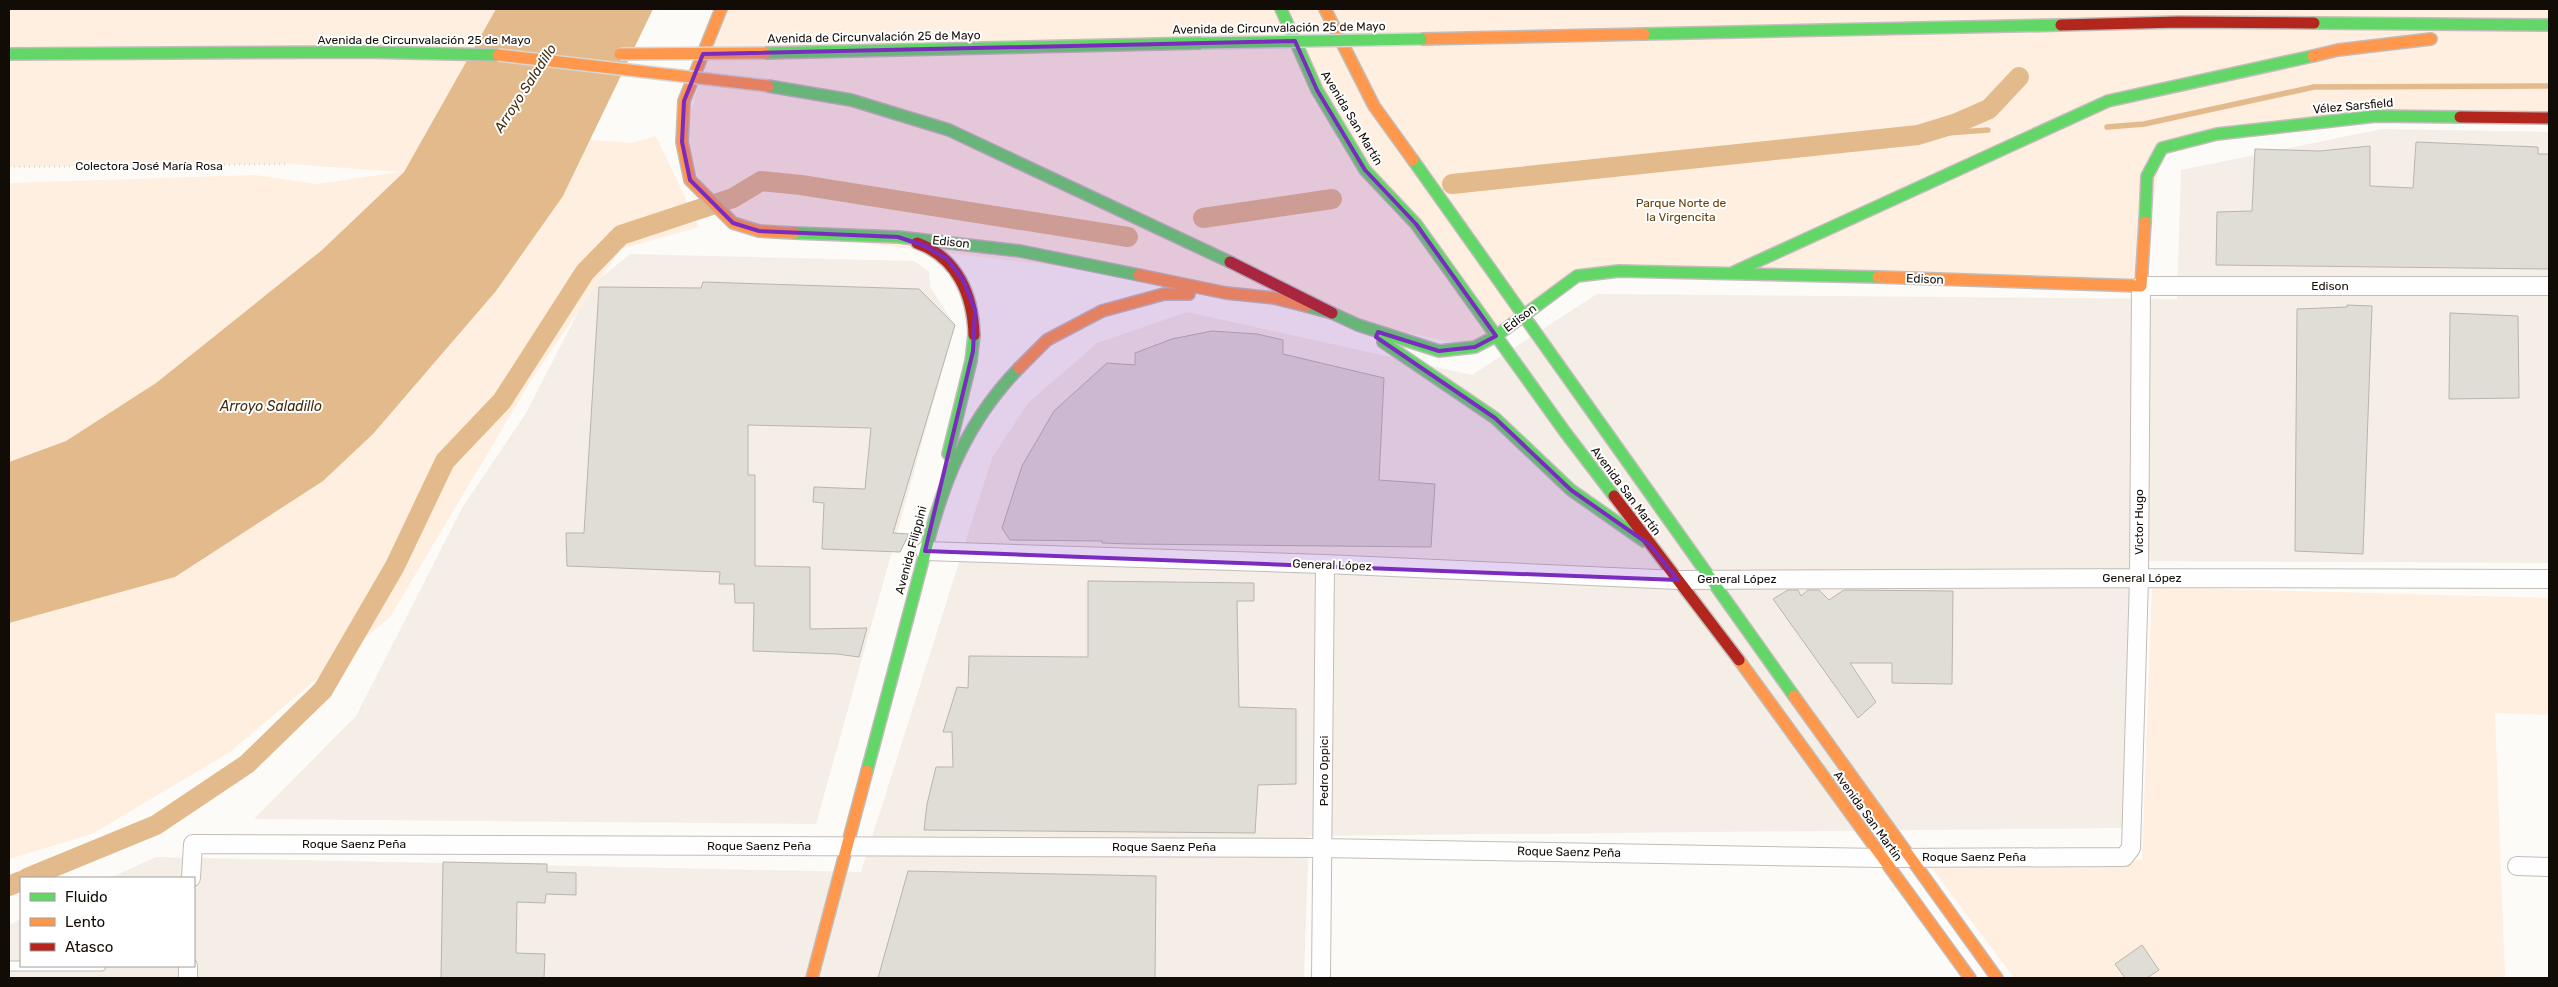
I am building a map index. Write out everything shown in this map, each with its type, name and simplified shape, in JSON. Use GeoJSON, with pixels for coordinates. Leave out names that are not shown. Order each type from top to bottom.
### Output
{"type":"FeatureCollection","features":[{"type":"Feature","properties":{"kind":"main road","name":"Edison"},"geometry":{"type":"LineString","coordinates":[[721,9],[684,101],[682,142],[690,180],[733,223],[759,231],[898,237],[1020,251],[1226,293]]}},
{"type":"Feature","properties":{"kind":"main road","name":"Avenida San Martín"},"geometry":{"type":"LineString","coordinates":[[1281,9],[1317,90],[1365,170],[1416,224],[1496,336],[1970,978]]}},
{"type":"Feature","properties":{"kind":"main road","name":"Avenida San Martín"},"geometry":{"type":"LineString","coordinates":[[1325,9],[1374,106],[1526,316],[1909,858],[1997,978]]}},
{"type":"Feature","properties":{"kind":"main road","name":"Avenida de Circunvalación 25 de Mayo"},"geometry":{"type":"LineString","coordinates":[[9,54],[364,52],[498,55],[766,53],[2179,22],[2544,25]]}},
{"type":"Feature","properties":{"kind":"main road"},"geometry":{"type":"LineString","coordinates":[[1734,272],[2108,101],[2338,50],[2544,25]]}},
{"type":"Feature","properties":{"kind":"main road"},"geometry":{"type":"LineString","coordinates":[[498,55],[768,86],[851,100],[949,130],[1189,241],[1332,313]]}},
{"type":"Feature","properties":{"kind":"main road","name":"Vélez Sarsfield"},"geometry":{"type":"LineString","coordinates":[[2141,286],[2147,176],[2162,148],[2217,134],[2376,116],[2549,118]]}},
{"type":"Feature","properties":{"kind":"main road"},"geometry":{"type":"LineString","coordinates":[[898,237],[925,246],[947,259],[963,280],[975,310],[973,351],[951,436],[939,500]]}},
{"type":"Feature","properties":{"kind":"main road","name":"Edison"},"geometry":{"type":"LineString","coordinates":[[1332,313],[1358,325],[1439,351],[1474,348],[1526,316],[1547,297],[1577,276],[1619,271],[1734,272],[2141,286]]}},
{"type":"Feature","properties":{"kind":"main road"},"geometry":{"type":"LineString","coordinates":[[1226,293],[1274,298],[1332,313]]}},
{"type":"Feature","properties":{"kind":"main road","name":"Avenida Filippini"},"geometry":{"type":"LineString","coordinates":[[812,978],[939,500],[966,437],[995,393],[1047,340],[1102,311],[1164,294],[1226,293]]}},
{"type":"Feature","properties":{"kind":"main road"},"geometry":{"type":"LineString","coordinates":[[1358,325],[1495,418],[1571,490],[1650,545]]}},
{"type":"Feature","properties":{"kind":"street","name":"Edison"},"geometry":{"type":"LineString","coordinates":[[2141,286],[2549,286]]}},
{"type":"Feature","properties":{"kind":"street","name":"Victor Hugo"},"geometry":{"type":"LineString","coordinates":[[2131,848],[2139,578],[2141,286]]}},
{"type":"Feature","properties":{"kind":"street","name":"General López"},"geometry":{"type":"LineString","coordinates":[[925,551],[1325,564],[1678,580],[2549,579]]}},
{"type":"Feature","properties":{"kind":"street","name":"Pedro Oppici"},"geometry":{"type":"LineString","coordinates":[[1321,978],[1325,564]]}},
{"type":"Feature","properties":{"kind":"street","name":"Roque Saenz Peña"},"geometry":{"type":"LineString","coordinates":[[191,877],[193,844],[1323,848],[1882,858],[2124,857],[2131,848]]}},
{"type":"Feature","properties":{"kind":"street"},"geometry":{"type":"LineString","coordinates":[[2517,866],[2549,867]]}},
{"type":"Feature","properties":{"kind":"path","name":"Colectora José María Rosa"},"geometry":{"type":"LineString","coordinates":[[9,167],[289,164]]}},
{"type":"Feature","properties":{"kind":"highlighted area"},"geometry":{"type":"Polygon","coordinates":[[[1295,41],[1317,90],[1365,170],[1416,224],[1496,336],[1475,347],[1439,351],[1378,332],[1376,337],[1495,418],[1571,490],[1650,545],[1678,580],[925,551],[973,351],[975,310],[963,280],[947,259],[925,246],[898,237],[759,231],[733,223],[690,180],[682,142],[684,101],[703,54],[1295,41]]]}},
{"type":"Feature","properties":{"kind":"shaded area"},"geometry":{"type":"Polygon","coordinates":[[[2382,129],[2549,132],[2549,563],[2133,561],[2123,828],[1309,836],[1304,978],[9,978],[9,925],[20,920],[20,967],[195,967],[195,877],[112,877],[156,857],[861,872],[992,458],[1028,403],[1097,343],[1187,312],[1472,375],[1597,294],[2177,299],[2181,170],[2382,129]]]}},
{"type":"Feature","properties":{"kind":"shaded area"},"geometry":{"type":"Polygon","coordinates":[[[630,254],[914,261],[929,271],[930,287],[955,325],[816,824],[254,819],[356,716],[462,508],[526,413],[592,285],[630,254]]]}},
{"type":"Feature","properties":{"kind":"green space"},"geometry":{"type":"Polygon","coordinates":[[[9,9],[496,9],[404,172],[322,250],[156,383],[66,441],[9,462],[9,183],[255,175],[317,184],[400,172],[289,164],[9,167],[9,9]]]}},
{"type":"Feature","properties":{"kind":"green space","name":"Parque Norte de la Virgencita"},"geometry":{"type":"Polygon","coordinates":[[[721,9],[2549,9],[2549,118],[2376,116],[2162,148],[2141,286],[1577,276],[1475,347],[1128,274],[759,231],[711,203],[682,142],[721,9]]]}},
{"type":"Feature","properties":{"kind":"green space"},"geometry":{"type":"Polygon","coordinates":[[[656,136],[699,227],[621,249],[532,379],[390,617],[230,752],[92,834],[9,859],[9,623],[175,577],[323,481],[373,434],[496,291],[563,196],[590,140],[631,143],[656,136]]]}},
{"type":"Feature","properties":{"kind":"green space"},"geometry":{"type":"Polygon","coordinates":[[[2152,587],[2549,598],[2549,715],[2495,713],[2505,978],[2014,978],[1930,866],[2142,860],[2152,587]]]}},
{"type":"Feature","properties":{"kind":"water","name":"Arroyo Saladillo"},"geometry":{"type":"Polygon","coordinates":[[[496,9],[653,9],[563,196],[496,291],[373,434],[323,481],[175,577],[9,623],[9,462],[66,441],[156,383],[322,250],[404,172],[496,9]]]}},
{"type":"Feature","properties":{"kind":"building"},"geometry":{"type":"Polygon","coordinates":[[[2416,142],[2538,147],[2538,154],[2549,154],[2549,269],[2216,265],[2217,212],[2252,211],[2255,149],[2320,151],[2370,146],[2370,186],[2413,188],[2416,142]]]}},
{"type":"Feature","properties":{"kind":"building"},"geometry":{"type":"Polygon","coordinates":[[[703,282],[919,289],[955,325],[893,533],[909,534],[900,552],[822,549],[824,503],[813,502],[814,487],[865,489],[871,428],[748,425],[748,475],[755,475],[755,566],[810,567],[810,629],[867,628],[859,657],[837,654],[753,651],[754,603],[735,603],[734,584],[719,584],[720,572],[567,566],[566,533],[584,533],[599,287],[701,288],[703,282]]]}},
{"type":"Feature","properties":{"kind":"building"},"geometry":{"type":"Polygon","coordinates":[[[2347,305],[2372,306],[2363,554],[2295,551],[2297,309],[2347,307],[2347,305]]]}},
{"type":"Feature","properties":{"kind":"building"},"geometry":{"type":"Polygon","coordinates":[[[2450,313],[2518,316],[2519,398],[2449,399],[2450,313]]]}},
{"type":"Feature","properties":{"kind":"building"},"geometry":{"type":"Polygon","coordinates":[[[1212,331],[1257,334],[1283,340],[1283,354],[1384,378],[1379,480],[1435,484],[1431,547],[1130,544],[1102,543],[1102,541],[1010,540],[1002,528],[1022,466],[1054,411],[1107,363],[1135,365],[1135,353],[1172,339],[1212,331]]]}},
{"type":"Feature","properties":{"kind":"building"},"geometry":{"type":"Polygon","coordinates":[[[1088,581],[1254,583],[1254,601],[1237,601],[1239,707],[1296,709],[1296,784],[1258,785],[1255,833],[924,830],[927,804],[936,767],[953,767],[952,732],[943,732],[957,687],[968,688],[969,656],[1088,657],[1088,581]]]}},
{"type":"Feature","properties":{"kind":"building"},"geometry":{"type":"Polygon","coordinates":[[[1788,590],[1798,590],[1801,596],[1808,590],[1819,590],[1829,600],[1844,590],[1953,591],[1952,684],[1892,683],[1892,663],[1850,663],[1876,702],[1858,718],[1773,599],[1788,590]]]}},
{"type":"Feature","properties":{"kind":"building"},"geometry":{"type":"Polygon","coordinates":[[[443,862],[547,864],[547,872],[576,873],[576,895],[546,894],[545,903],[517,902],[516,953],[545,954],[544,978],[441,978],[443,862]]]}},
{"type":"Feature","properties":{"kind":"building"},"geometry":{"type":"Polygon","coordinates":[[[908,871],[1156,876],[1155,978],[878,978],[908,871]]]}},
{"type":"Feature","properties":{"kind":"building"},"geometry":{"type":"Polygon","coordinates":[[[2142,945],[2159,970],[2147,978],[2125,978],[2115,964],[2142,945]]]}},
{"type":"Feature","properties":{"kind":"waterway"},"geometry":{"type":"LineString","coordinates":[[1452,184],[1918,135],[1957,123],[1989,109],[2019,77]]}},
{"type":"Feature","properties":{"kind":"waterway"},"geometry":{"type":"LineString","coordinates":[[2107,127],[2144,124],[2314,87],[2549,86]]}},
{"type":"Feature","properties":{"kind":"waterway"},"geometry":{"type":"LineString","coordinates":[[1918,135],[1988,130]]}},
{"type":"Feature","properties":{"kind":"waterway"},"geometry":{"type":"LineString","coordinates":[[29,877],[156,825],[247,764],[323,690],[395,566],[445,461],[502,401],[585,272],[621,235],[733,198],[761,181],[801,185],[1128,237]]}},
{"type":"Feature","properties":{"kind":"waterway"},"geometry":{"type":"LineString","coordinates":[[1203,218],[1332,199]]}},
{"type":"Feature","properties":{"kind":"waterway"},"geometry":{"type":"LineString","coordinates":[[9,886],[20,881]]}},
{"type":"Feature","properties":{"kind":"traffic: fast"},"geometry":{"type":"LineString","coordinates":[[1281,9],[1317,90],[1365,170],[1416,224],[1565,432],[1614,496]]}},
{"type":"Feature","properties":{"kind":"traffic: fast"},"geometry":{"type":"LineString","coordinates":[[2314,23],[2549,25]]}},
{"type":"Feature","properties":{"kind":"traffic: fast"},"geometry":{"type":"LineString","coordinates":[[1644,34],[2061,25]]}},
{"type":"Feature","properties":{"kind":"traffic: fast"},"geometry":{"type":"LineString","coordinates":[[1201,43],[1421,39]]}},
{"type":"Feature","properties":{"kind":"traffic: fast"},"geometry":{"type":"LineString","coordinates":[[765,53],[1201,43]]}},
{"type":"Feature","properties":{"kind":"traffic: fast"},"geometry":{"type":"LineString","coordinates":[[9,54],[364,52],[498,55]]}},
{"type":"Feature","properties":{"kind":"traffic: fast"},"geometry":{"type":"LineString","coordinates":[[1734,272],[2108,101],[2313,56]]}},
{"type":"Feature","properties":{"kind":"traffic: fast"},"geometry":{"type":"LineString","coordinates":[[768,86],[851,100],[949,130],[1230,262]]}},
{"type":"Feature","properties":{"kind":"traffic: fast"},"geometry":{"type":"LineString","coordinates":[[2145,222],[2147,176],[2162,148],[2217,134],[2376,116],[2460,117]]}},
{"type":"Feature","properties":{"kind":"traffic: fast"},"geometry":{"type":"LineString","coordinates":[[1413,160],[1794,696]]}},
{"type":"Feature","properties":{"kind":"traffic: fast"},"geometry":{"type":"LineString","coordinates":[[794,233],[898,237],[1020,251],[1139,275]]}},
{"type":"Feature","properties":{"kind":"traffic: fast"},"geometry":{"type":"LineString","coordinates":[[1306,306],[1332,313],[1358,325],[1439,351],[1475,347],[1496,336],[1577,276],[1619,271],[1878,277]]}},
{"type":"Feature","properties":{"kind":"traffic: fast"},"geometry":{"type":"LineString","coordinates":[[948,454],[971,361],[974,335]]}},
{"type":"Feature","properties":{"kind":"traffic: fast"},"geometry":{"type":"LineString","coordinates":[[1383,342],[1495,418],[1571,490],[1644,541]]}},
{"type":"Feature","properties":{"kind":"traffic: fast"},"geometry":{"type":"LineString","coordinates":[[867,771],[938,506],[949,477],[977,421],[996,394],[1019,368]]}},
{"type":"Feature","properties":{"kind":"traffic: slow"},"geometry":{"type":"LineString","coordinates":[[721,9],[684,101],[682,142],[690,180],[733,223],[759,231],[794,233]]}},
{"type":"Feature","properties":{"kind":"traffic: slow"},"geometry":{"type":"LineString","coordinates":[[1325,9],[1374,106],[1413,160]]}},
{"type":"Feature","properties":{"kind":"traffic: slow"},"geometry":{"type":"LineString","coordinates":[[1421,39],[1644,34]]}},
{"type":"Feature","properties":{"kind":"traffic: slow"},"geometry":{"type":"LineString","coordinates":[[2313,56],[2338,50],[2431,39]]}},
{"type":"Feature","properties":{"kind":"traffic: slow"},"geometry":{"type":"LineString","coordinates":[[620,54],[765,53]]}},
{"type":"Feature","properties":{"kind":"traffic: slow"},"geometry":{"type":"LineString","coordinates":[[498,55],[768,86]]}},
{"type":"Feature","properties":{"kind":"traffic: slow"},"geometry":{"type":"LineString","coordinates":[[1878,277],[2141,286],[2145,222]]}},
{"type":"Feature","properties":{"kind":"traffic: slow"},"geometry":{"type":"LineString","coordinates":[[1139,275],[1226,293],[1274,298],[1306,306]]}},
{"type":"Feature","properties":{"kind":"traffic: slow"},"geometry":{"type":"LineString","coordinates":[[1019,368],[1047,340],[1102,311],[1164,294],[1189,294]]}},
{"type":"Feature","properties":{"kind":"traffic: slow"},"geometry":{"type":"LineString","coordinates":[[1739,660],[1970,978]]}},
{"type":"Feature","properties":{"kind":"traffic: slow"},"geometry":{"type":"LineString","coordinates":[[1794,696],[1997,978]]}},
{"type":"Feature","properties":{"kind":"traffic: slow"},"geometry":{"type":"LineString","coordinates":[[812,978],[867,771]]}},
{"type":"Feature","properties":{"kind":"traffic: jam"},"geometry":{"type":"LineString","coordinates":[[2061,25],[2179,22],[2314,23]]}},
{"type":"Feature","properties":{"kind":"traffic: jam"},"geometry":{"type":"LineString","coordinates":[[2460,117],[2549,118]]}},
{"type":"Feature","properties":{"kind":"traffic: jam"},"geometry":{"type":"LineString","coordinates":[[917,243],[931,249],[943,258],[960,279],[970,306],[974,335]]}},
{"type":"Feature","properties":{"kind":"traffic: jam"},"geometry":{"type":"LineString","coordinates":[[1230,262],[1332,313]]}},
{"type":"Feature","properties":{"kind":"traffic: jam"},"geometry":{"type":"LineString","coordinates":[[1614,496],[1739,660]]}}]}
